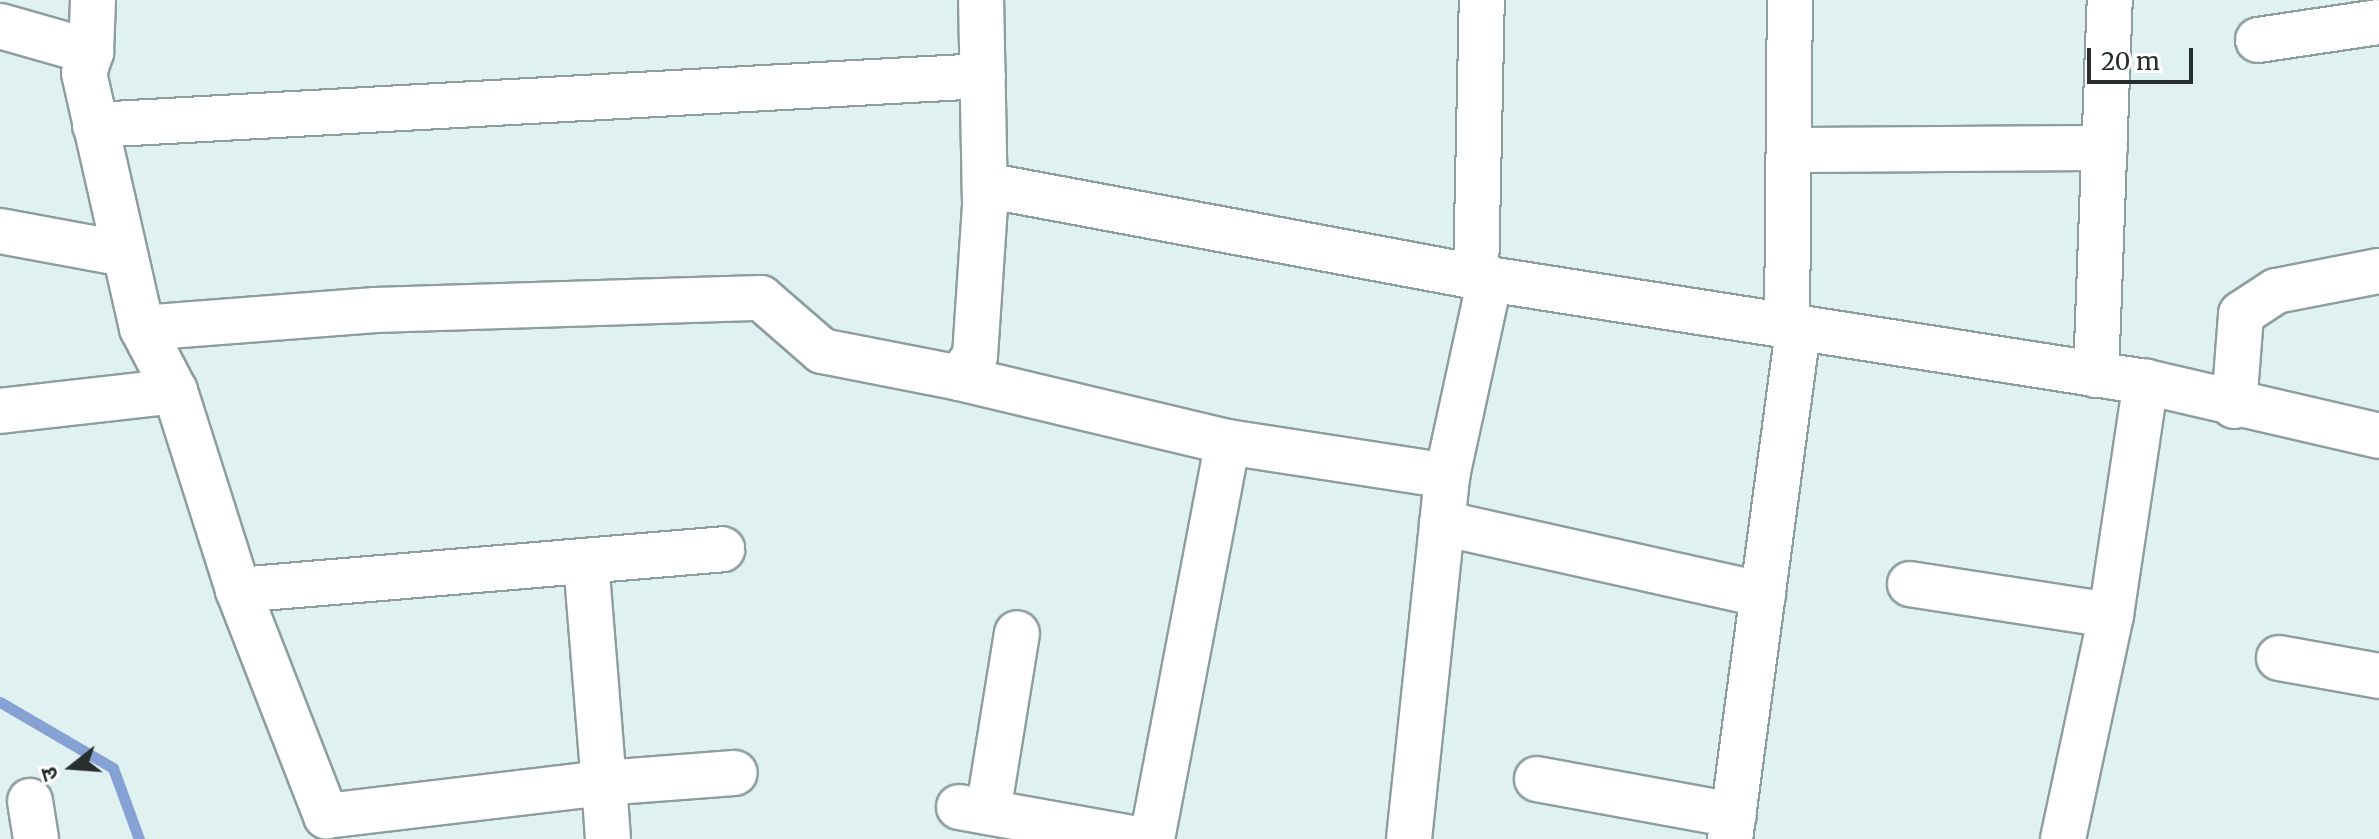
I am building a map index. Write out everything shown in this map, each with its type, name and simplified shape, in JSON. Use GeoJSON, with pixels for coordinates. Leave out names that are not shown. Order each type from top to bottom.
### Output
{"type":"FeatureCollection","features":[{"type":"Feature","properties":{"kind":"street"},"geometry":{"type":"LineString","coordinates":[[93,0],[91,52],[84,73],[142,328],[175,391],[238,590],[328,827],[604,783],[735,773]]}},
{"type":"Feature","properties":{"kind":"street"},"geometry":{"type":"LineString","coordinates":[[959,378],[975,356],[985,185],[981,0]]}},
{"type":"Feature","properties":{"kind":"street"},"geometry":{"type":"LineString","coordinates":[[1409,839],[1447,476],[1483,278],[1482,0]]}},
{"type":"Feature","properties":{"kind":"street"},"geometry":{"type":"LineString","coordinates":[[1537,779],[1732,827],[1763,595],[1793,329],[1790,0]]}},
{"type":"Feature","properties":{"kind":"street"},"geometry":{"type":"LineString","coordinates":[[2096,375],[2110,0]]}},
{"type":"Feature","properties":{"kind":"street"},"geometry":{"type":"LineString","coordinates":[[2258,40],[2379,22]]}},
{"type":"Feature","properties":{"kind":"street"},"geometry":{"type":"LineString","coordinates":[[0,26],[91,52]]}},
{"type":"Feature","properties":{"kind":"street"},"geometry":{"type":"LineString","coordinates":[[95,125],[983,76]]}},
{"type":"Feature","properties":{"kind":"street"},"geometry":{"type":"LineString","coordinates":[[1789,150],[2105,148]]}},
{"type":"Feature","properties":{"kind":"street"},"geometry":{"type":"LineString","coordinates":[[985,185],[1483,278],[2146,382],[2234,406],[2379,436]]}},
{"type":"Feature","properties":{"kind":"street"},"geometry":{"type":"LineString","coordinates":[[0,231],[124,254]]}},
{"type":"Feature","properties":{"kind":"street"},"geometry":{"type":"LineString","coordinates":[[2234,406],[2241,314],[2276,291],[2379,271]]}},
{"type":"Feature","properties":{"kind":"street"},"geometry":{"type":"LineString","coordinates":[[142,328],[375,310],[761,298],[822,351],[959,378],[1228,442],[1447,476]]}},
{"type":"Feature","properties":{"kind":"street"},"geometry":{"type":"LineString","coordinates":[[2063,839],[2111,615],[2146,382]]}},
{"type":"Feature","properties":{"kind":"street"},"geometry":{"type":"LineString","coordinates":[[0,411],[175,391]]}},
{"type":"Feature","properties":{"kind":"street"},"geometry":{"type":"LineString","coordinates":[[1152,839],[1228,442]]}},
{"type":"Feature","properties":{"kind":"street"},"geometry":{"type":"LineString","coordinates":[[1442,523],[1763,595]]}},
{"type":"Feature","properties":{"kind":"street"},"geometry":{"type":"LineString","coordinates":[[238,590],[722,549]]}},
{"type":"Feature","properties":{"kind":"street"},"geometry":{"type":"LineString","coordinates":[[586,561],[608,839]]}},
{"type":"Feature","properties":{"kind":"street"},"geometry":{"type":"LineString","coordinates":[[1910,584],[2111,615]]}},
{"type":"Feature","properties":{"kind":"street"},"geometry":{"type":"LineString","coordinates":[[1017,633],[973,810],[1136,839]]}},
{"type":"Feature","properties":{"kind":"street"},"geometry":{"type":"LineString","coordinates":[[2279,658],[2379,676]]}},
{"type":"Feature","properties":{"kind":"waterway"},"geometry":{"type":"LineString","coordinates":[[0,702],[113,768],[139,839]]}}]}
